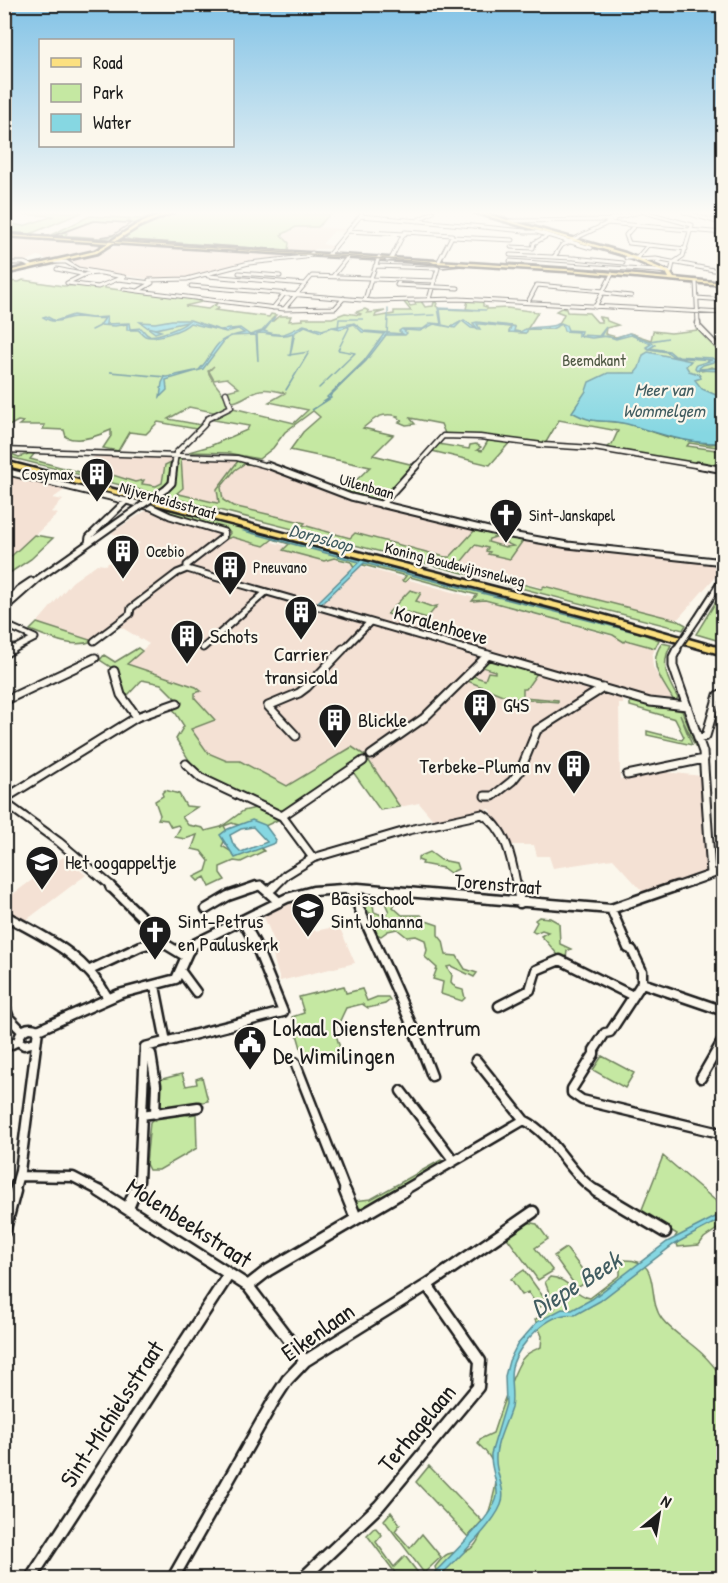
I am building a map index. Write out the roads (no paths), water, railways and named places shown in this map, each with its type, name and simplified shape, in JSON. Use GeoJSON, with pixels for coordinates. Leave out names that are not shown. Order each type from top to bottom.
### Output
{"type":"FeatureCollection","features":[{"type":"Feature","properties":{"kind":"highway","name":"Koning Boudewijnsnelweg"},"geometry":{"type":"LineString","coordinates":[[4,458],[526,591],[723,646]]}},
{"type":"Feature","properties":{"kind":"highway","name":"Koning Boudewijnsnelweg"},"geometry":{"type":"LineString","coordinates":[[4,463],[554,605],[723,652]]}},
{"type":"Feature","properties":{"kind":"street"},"geometry":{"type":"LineString","coordinates":[[138,291],[148,286]]}},
{"type":"Feature","properties":{"kind":"street"},"geometry":{"type":"LineString","coordinates":[[179,296],[190,286]]}},
{"type":"Feature","properties":{"kind":"street"},"geometry":{"type":"LineString","coordinates":[[201,286],[363,301]]}},
{"type":"Feature","properties":{"kind":"street"},"geometry":{"type":"LineString","coordinates":[[284,309],[303,286]]}},
{"type":"Feature","properties":{"kind":"street"},"geometry":{"type":"LineString","coordinates":[[363,301],[369,286]]}},
{"type":"Feature","properties":{"kind":"street"},"geometry":{"type":"LineString","coordinates":[[412,286],[458,288]]}},
{"type":"Feature","properties":{"kind":"street"},"geometry":{"type":"LineString","coordinates":[[528,302],[537,286]]}},
{"type":"Feature","properties":{"kind":"street"},"geometry":{"type":"LineString","coordinates":[[547,286],[631,296]]}},
{"type":"Feature","properties":{"kind":"street"},"geometry":{"type":"LineString","coordinates":[[595,307],[606,286]]}},
{"type":"Feature","properties":{"kind":"street"},"geometry":{"type":"LineString","coordinates":[[696,286],[699,327],[723,353]]}},
{"type":"Feature","properties":{"kind":"street"},"geometry":{"type":"LineString","coordinates":[[429,299],[426,296],[431,287]]}},
{"type":"Feature","properties":{"kind":"street"},"geometry":{"type":"LineString","coordinates":[[124,289],[284,309],[333,308],[338,307],[344,298]]}},
{"type":"Feature","properties":{"kind":"street"},"geometry":{"type":"LineString","coordinates":[[273,308],[285,293]]}},
{"type":"Feature","properties":{"kind":"street"},"geometry":{"type":"LineString","coordinates":[[697,298],[723,300]]}},
{"type":"Feature","properties":{"kind":"street"},"geometry":{"type":"LineString","coordinates":[[341,303],[429,299],[723,313]]}},
{"type":"Feature","properties":{"kind":"street"},"geometry":{"type":"LineString","coordinates":[[6,608],[39,578],[166,489],[172,483],[175,454],[204,425],[207,419],[230,408],[226,393]]}},
{"type":"Feature","properties":{"kind":"street"},"geometry":{"type":"LineString","coordinates":[[381,505],[443,436],[480,437],[597,448],[723,470]]}},
{"type":"Feature","properties":{"kind":"street","name":"Uilenbaan"},"geometry":{"type":"LineString","coordinates":[[4,450],[175,454],[249,460],[339,493],[381,505],[534,540],[723,562]]}},
{"type":"Feature","properties":{"kind":"street","name":"Nijverheidsstraat"},"geometry":{"type":"LineString","coordinates":[[4,471],[151,507],[170,516],[224,532],[223,537],[187,565],[187,569],[177,573],[140,601],[131,608],[130,614],[94,641]]}},
{"type":"Feature","properties":{"kind":"street"},"geometry":{"type":"LineString","coordinates":[[88,543],[88,537],[125,502]]}},
{"type":"Feature","properties":{"kind":"street","name":"Koralenhoeve"},"geometry":{"type":"LineString","coordinates":[[187,569],[650,702],[687,706]]}},
{"type":"Feature","properties":{"kind":"street"},"geometry":{"type":"LineString","coordinates":[[711,874],[704,759],[672,666],[678,647],[723,577]]}},
{"type":"Feature","properties":{"kind":"street"},"geometry":{"type":"LineString","coordinates":[[203,648],[265,592]]}},
{"type":"Feature","properties":{"kind":"street"},"geometry":{"type":"LineString","coordinates":[[296,736],[268,706],[305,689],[370,622]]}},
{"type":"Feature","properties":{"kind":"street"},"geometry":{"type":"LineString","coordinates":[[4,624],[35,638],[4,654]]}},
{"type":"Feature","properties":{"kind":"street"},"geometry":{"type":"LineString","coordinates":[[371,755],[424,718],[488,655]]}},
{"type":"Feature","properties":{"kind":"street"},"geometry":{"type":"LineString","coordinates":[[4,702],[95,658]]}},
{"type":"Feature","properties":{"kind":"street"},"geometry":{"type":"LineString","coordinates":[[114,671],[121,695],[137,717]]}},
{"type":"Feature","properties":{"kind":"street"},"geometry":{"type":"LineString","coordinates":[[485,795],[493,796],[516,776],[537,730],[603,688]]}},
{"type":"Feature","properties":{"kind":"street"},"geometry":{"type":"LineString","coordinates":[[699,739],[706,736],[718,695]]}},
{"type":"Feature","properties":{"kind":"street"},"geometry":{"type":"LineString","coordinates":[[18,1041],[18,1036],[22,1031],[29,1028],[38,1030],[108,998],[169,982],[182,973],[185,956],[160,941],[158,933],[123,898],[118,897],[110,885],[4,800],[137,717],[177,703]]}},
{"type":"Feature","properties":{"kind":"street"},"geometry":{"type":"LineString","coordinates":[[627,775],[704,759]]}},
{"type":"Feature","properties":{"kind":"street"},"geometry":{"type":"LineString","coordinates":[[282,816],[363,761]]}},
{"type":"Feature","properties":{"kind":"street"},"geometry":{"type":"LineString","coordinates":[[186,764],[201,778],[282,816],[313,858]]}},
{"type":"Feature","properties":{"kind":"street"},"geometry":{"type":"LineString","coordinates":[[269,891],[287,874],[313,858],[401,832],[482,814],[491,818],[508,848],[520,903]]}},
{"type":"Feature","properties":{"kind":"street","name":"Torenstraat"},"geometry":{"type":"LineString","coordinates":[[185,956],[194,944],[304,892],[351,888],[611,909],[723,870]]}},
{"type":"Feature","properties":{"kind":"street"},"geometry":{"type":"LineString","coordinates":[[206,909],[228,896],[260,885],[279,902]]}},
{"type":"Feature","properties":{"kind":"street"},"geometry":{"type":"LineString","coordinates":[[351,888],[385,968],[394,981],[413,1024],[432,1076]]}},
{"type":"Feature","properties":{"kind":"street"},"geometry":{"type":"LineString","coordinates":[[611,909],[628,948],[632,950],[642,971],[642,983],[610,1032],[605,1032],[572,1089],[572,1093],[582,1100],[723,1134]]}},
{"type":"Feature","properties":{"kind":"street"},"geometry":{"type":"LineString","coordinates":[[4,915],[56,944],[90,970],[108,998]]}},
{"type":"Feature","properties":{"kind":"street"},"geometry":{"type":"LineString","coordinates":[[128,1208],[139,1181],[146,1047],[283,1012],[255,943],[242,920]]}},
{"type":"Feature","properties":{"kind":"street"},"geometry":{"type":"LineString","coordinates":[[90,970],[141,946],[160,941]]}},
{"type":"Feature","properties":{"kind":"street"},"geometry":{"type":"LineString","coordinates":[[499,1006],[530,990],[536,970],[560,960],[633,996]]}},
{"type":"Feature","properties":{"kind":"street"},"geometry":{"type":"LineString","coordinates":[[182,973],[196,992]]}},
{"type":"Feature","properties":{"kind":"street"},"geometry":{"type":"LineString","coordinates":[[642,983],[723,1011]]}},
{"type":"Feature","properties":{"kind":"street"},"geometry":{"type":"LineString","coordinates":[[155,986],[166,1042]]}},
{"type":"Feature","properties":{"kind":"street"},"geometry":{"type":"LineString","coordinates":[[4,1004],[9,1018],[22,1031]]}},
{"type":"Feature","properties":{"kind":"street"},"geometry":{"type":"LineString","coordinates":[[4,1048],[18,1041],[31,1043],[39,1037],[38,1030]]}},
{"type":"Feature","properties":{"kind":"street"},"geometry":{"type":"LineString","coordinates":[[701,1078],[723,1039]]}},
{"type":"Feature","properties":{"kind":"street"},"geometry":{"type":"LineString","coordinates":[[4,1232],[7,1211],[19,1176],[34,1071],[31,1043]]}},
{"type":"Feature","properties":{"kind":"street"},"geometry":{"type":"LineString","coordinates":[[151,1054],[156,1085],[155,1114]]}},
{"type":"Feature","properties":{"kind":"street"},"geometry":{"type":"LineString","coordinates":[[476,1060],[524,1120],[538,1127],[585,1184],[665,1232]]}},
{"type":"Feature","properties":{"kind":"street"},"geometry":{"type":"LineString","coordinates":[[296,1062],[356,1218]]}},
{"type":"Feature","properties":{"kind":"street"},"geometry":{"type":"LineString","coordinates":[[401,1091],[454,1161]]}},
{"type":"Feature","properties":{"kind":"street"},"geometry":{"type":"LineString","coordinates":[[142,1115],[198,1107]]}},
{"type":"Feature","properties":{"kind":"street"},"geometry":{"type":"LineString","coordinates":[[248,1286],[267,1271],[524,1120]]}},
{"type":"Feature","properties":{"kind":"street","name":"Molenbeekstraat"},"geometry":{"type":"LineString","coordinates":[[19,1176],[73,1177],[128,1208],[248,1286],[305,1361]]}},
{"type":"Feature","properties":{"kind":"street","name":"Eikenlaan"},"geometry":{"type":"LineString","coordinates":[[173,1578],[274,1400],[287,1380],[305,1361],[427,1285],[533,1212]]}},
{"type":"Feature","properties":{"kind":"street","name":"Sint-Michielsstraat"},"geometry":{"type":"LineString","coordinates":[[31,1578],[229,1274]]}},
{"type":"Feature","properties":{"kind":"street","name":"Terhagelaan"},"geometry":{"type":"LineString","coordinates":[[303,1578],[379,1506],[478,1387],[480,1361],[427,1285]]}},
{"type":"Feature","properties":{"kind":"water"},"geometry":{"type":"Polygon","coordinates":[[[438,308],[486,310],[440,309],[442,325],[451,327],[462,321],[455,328],[434,324],[420,331],[403,330],[407,333],[405,335],[386,335],[366,361],[330,396],[331,398],[312,410],[329,398],[327,397],[364,361],[384,334],[362,332],[354,324],[341,329],[332,327],[354,323],[365,331],[403,334],[399,331],[402,329],[423,329],[431,323],[441,324],[438,308]]]}},
{"type":"Feature","properties":{"kind":"water"},"geometry":{"type":"Polygon","coordinates":[[[73,315],[92,318],[107,317],[106,324],[129,323],[130,329],[141,328],[151,336],[168,332],[187,322],[156,329],[148,327],[161,331],[155,333],[140,322],[190,320],[220,330],[240,328],[250,335],[262,331],[275,317],[264,331],[281,334],[304,325],[322,330],[331,327],[321,332],[305,326],[295,332],[290,356],[293,333],[280,335],[259,333],[257,334],[258,361],[256,335],[233,336],[244,333],[238,329],[226,332],[190,323],[169,334],[150,337],[138,330],[127,330],[127,324],[100,325],[105,318],[97,319],[76,317],[55,321],[73,315]]]}},
{"type":"Feature","properties":{"kind":"water"},"geometry":{"type":"Polygon","coordinates":[[[464,320],[475,328],[477,328],[473,323],[477,322],[512,326],[515,327],[514,331],[520,332],[529,328],[561,323],[566,325],[568,330],[581,331],[580,335],[599,336],[606,327],[601,336],[604,336],[592,338],[578,336],[578,332],[564,331],[562,324],[552,329],[528,329],[526,333],[509,332],[511,327],[480,324],[477,324],[480,329],[471,328],[462,321],[464,320]]]}},
{"type":"Feature","properties":{"kind":"water"},"geometry":{"type":"Polygon","coordinates":[[[629,333],[649,341],[668,338],[651,341],[655,345],[650,348],[669,351],[675,356],[712,358],[717,361],[698,369],[714,368],[723,371],[697,370],[696,365],[712,360],[674,357],[667,352],[649,349],[646,347],[651,344],[631,335],[616,339],[612,338],[629,333]]]}},
{"type":"Feature","properties":{"kind":"water"},"geometry":{"type":"Polygon","coordinates":[[[228,338],[203,369],[166,380],[167,390],[160,397],[165,377],[110,372],[167,377],[199,370],[216,346],[228,338]]]}},
{"type":"Feature","properties":{"kind":"water","name":"Meer van Wommelgem"},"geometry":{"type":"Polygon","coordinates":[[[648,352],[691,361],[686,366],[689,371],[699,374],[701,378],[695,380],[702,389],[723,398],[723,443],[685,440],[619,422],[587,419],[572,412],[586,391],[589,382],[608,373],[635,373],[643,355],[648,352]]]}},
{"type":"Feature","properties":{"kind":"water"},"geometry":{"type":"Polygon","coordinates":[[[244,531],[635,632],[364,563],[320,605],[316,604],[359,562],[244,531]]]}},
{"type":"Feature","properties":{"kind":"water"},"geometry":{"type":"Polygon","coordinates":[[[252,820],[265,825],[276,840],[275,843],[235,858],[220,835],[228,829],[252,820]],[[253,827],[241,829],[230,835],[233,844],[241,852],[267,842],[253,827]]]}},
{"type":"Feature","properties":{"kind":"water"},"geometry":{"type":"Polygon","coordinates":[[[723,1213],[723,1218],[673,1245],[600,1301],[575,1315],[555,1318],[536,1330],[528,1339],[515,1358],[512,1367],[511,1408],[496,1454],[496,1466],[503,1494],[501,1505],[490,1523],[463,1553],[438,1578],[429,1578],[479,1526],[494,1504],[497,1490],[491,1454],[506,1404],[505,1376],[517,1345],[537,1322],[562,1309],[572,1310],[592,1299],[667,1242],[723,1213]]]}},
{"type":"Feature","properties":{"kind":"waterway"},"geometry":{"type":"LineString","coordinates":[[388,309],[388,317]]}},
{"type":"Feature","properties":{"kind":"waterway"},"geometry":{"type":"LineString","coordinates":[[388,317],[435,315]]}},
{"type":"Feature","properties":{"kind":"waterway"},"geometry":{"type":"LineString","coordinates":[[387,334],[388,317]]}},
{"type":"Feature","properties":{"kind":"waterway"},"geometry":{"type":"LineString","coordinates":[[338,328],[339,319],[363,319]]}},
{"type":"Feature","properties":{"kind":"waterway"},"geometry":{"type":"LineString","coordinates":[[92,330],[100,326]]}},
{"type":"Feature","properties":{"kind":"waterway"},"geometry":{"type":"LineString","coordinates":[[319,388],[355,353],[338,350],[349,328],[347,326]]}},
{"type":"Feature","properties":{"kind":"waterway"},"geometry":{"type":"LineString","coordinates":[[286,390],[309,352],[289,355]]}},
{"type":"Feature","properties":{"kind":"place","name":"Cosymax"},"geometry":{"type":"Point","coordinates":[97,503]}},
{"type":"Feature","properties":{"kind":"place","name":"Sint-Janskapel"},"geometry":{"type":"Point","coordinates":[506,544]}},
{"type":"Feature","properties":{"kind":"place","name":"Ocebio"},"geometry":{"type":"Point","coordinates":[123,580]}},
{"type":"Feature","properties":{"kind":"place","name":"Pneuvano"},"geometry":{"type":"Point","coordinates":[230,596]}},
{"type":"Feature","properties":{"kind":"place","name":"Carrier transicold"},"geometry":{"type":"Point","coordinates":[301,641]}},
{"type":"Feature","properties":{"kind":"place","name":"Schots"},"geometry":{"type":"Point","coordinates":[187,665]}},
{"type":"Feature","properties":{"kind":"place","name":"G4S"},"geometry":{"type":"Point","coordinates":[480,734]}},
{"type":"Feature","properties":{"kind":"place","name":"Blickle"},"geometry":{"type":"Point","coordinates":[335,749]}},
{"type":"Feature","properties":{"kind":"place","name":"Terbeke-Pluma nv"},"geometry":{"type":"Point","coordinates":[574,795]}},
{"type":"Feature","properties":{"kind":"place","name":"Het oogappeltje"},"geometry":{"type":"Point","coordinates":[42,891]}},
{"type":"Feature","properties":{"kind":"place","name":"Basisschool Sint Johanna"},"geometry":{"type":"Point","coordinates":[308,938]}},
{"type":"Feature","properties":{"kind":"place","name":"Sint-Petrus en Pauluskerk"},"geometry":{"type":"Point","coordinates":[155,961]}},
{"type":"Feature","properties":{"kind":"place","name":"Lokaal Dienstencentrum De Wimilingen"},"geometry":{"type":"Point","coordinates":[250,1071]}},
{"type":"Feature","properties":{"kind":"park label","name":"Beemdkant"},"geometry":{"type":"Point","coordinates":[594,360]}},
{"type":"Feature","properties":{"kind":"water label","name":"Dorpsloop"},"geometry":{"type":"Point","coordinates":[321,538]}},
{"type":"Feature","properties":{"kind":"water label","name":"Diepe Beek"},"geometry":{"type":"Point","coordinates":[576,1284]}}]}
